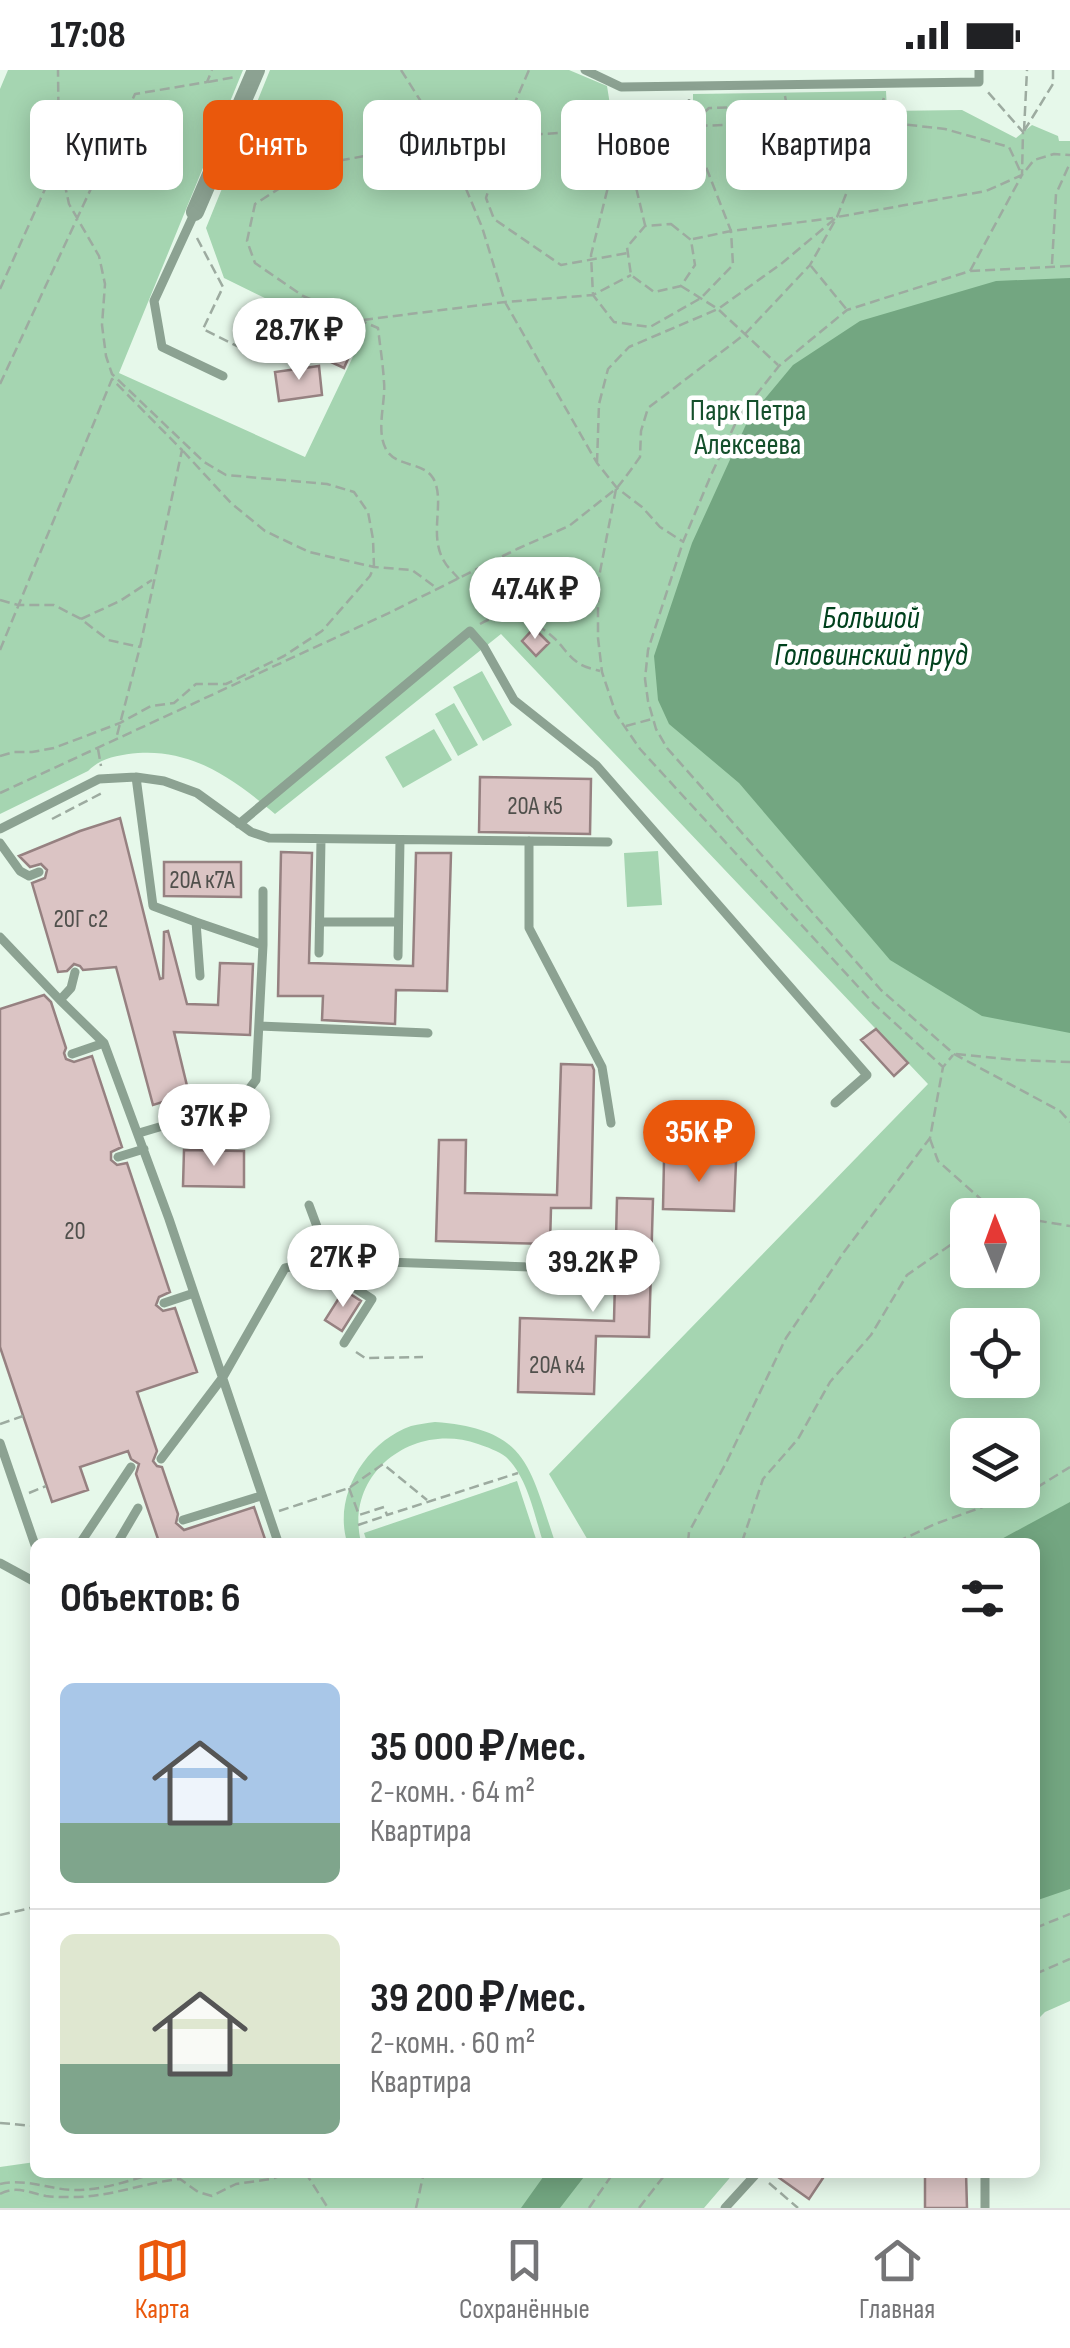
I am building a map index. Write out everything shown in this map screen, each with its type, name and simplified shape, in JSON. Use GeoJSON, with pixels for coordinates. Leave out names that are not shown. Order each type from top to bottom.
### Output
{"type":"FeatureCollection","features":[{"type":"Feature","properties":{"kind":"street"},"geometry":{"type":"LineString","coordinates":[[195,212],[255,72]]}},
{"type":"Feature","properties":{"kind":"lane"},"geometry":{"type":"LineString","coordinates":[[585,70],[621,87],[980,82],[979,70]]}},
{"type":"Feature","properties":{"kind":"lane"},"geometry":{"type":"LineString","coordinates":[[195,212],[154,300],[162,347],[224,376]]}},
{"type":"Feature","properties":{"kind":"lane"},"geometry":{"type":"LineString","coordinates":[[238,824],[470,630],[514,700],[596,765],[867,1074],[835,1102]]}},
{"type":"Feature","properties":{"kind":"lane"},"geometry":{"type":"LineString","coordinates":[[136,776],[152,906],[264,946]]}},
{"type":"Feature","properties":{"kind":"lane"},"geometry":{"type":"LineString","coordinates":[[0,829],[99,779],[136,776],[164,781],[197,794],[250,832],[269,838],[608,842]]}},
{"type":"Feature","properties":{"kind":"lane"},"geometry":{"type":"LineString","coordinates":[[319,953],[321,838]]}},
{"type":"Feature","properties":{"kind":"lane"},"geometry":{"type":"LineString","coordinates":[[398,956],[400,840]]}},
{"type":"Feature","properties":{"kind":"lane"},"geometry":{"type":"LineString","coordinates":[[529,841],[529,928],[602,1067],[611,1123]]}},
{"type":"Feature","properties":{"kind":"lane"},"geometry":{"type":"LineString","coordinates":[[0,843],[20,872],[31,877]]}},
{"type":"Feature","properties":{"kind":"lane"},"geometry":{"type":"LineString","coordinates":[[243,1097],[256,1080],[264,946],[263,892]]}},
{"type":"Feature","properties":{"kind":"lane"},"geometry":{"type":"LineString","coordinates":[[196,922],[200,976]]}},
{"type":"Feature","properties":{"kind":"lane"},"geometry":{"type":"LineString","coordinates":[[320,922],[398,922]]}},
{"type":"Feature","properties":{"kind":"lane"},"geometry":{"type":"LineString","coordinates":[[0,937],[104,1042],[277,1538]]}},
{"type":"Feature","properties":{"kind":"lane"},"geometry":{"type":"LineString","coordinates":[[60,1000],[71,988],[76,972]]}},
{"type":"Feature","properties":{"kind":"lane"},"geometry":{"type":"LineString","coordinates":[[260,1026],[428,1033]]}},
{"type":"Feature","properties":{"kind":"lane"},"geometry":{"type":"LineString","coordinates":[[72,1054],[104,1042]]}},
{"type":"Feature","properties":{"kind":"lane"},"geometry":{"type":"LineString","coordinates":[[138,1133],[228,1108]]}},
{"type":"Feature","properties":{"kind":"lane"},"geometry":{"type":"LineString","coordinates":[[118,1158],[144,1150]]}},
{"type":"Feature","properties":{"kind":"lane"},"geometry":{"type":"LineString","coordinates":[[309,1205],[335,1275],[372,1299],[344,1343]]}},
{"type":"Feature","properties":{"kind":"lane"},"geometry":{"type":"LineString","coordinates":[[161,1458],[222,1377],[285,1268],[328,1260],[588,1268]]}},
{"type":"Feature","properties":{"kind":"lane"},"geometry":{"type":"LineString","coordinates":[[164,1303],[194,1293]]}},
{"type":"Feature","properties":{"kind":"lane"},"geometry":{"type":"LineString","coordinates":[[0,1443],[33,1538]]}},
{"type":"Feature","properties":{"kind":"lane"},"geometry":{"type":"LineString","coordinates":[[85,1538],[131,1467]]}},
{"type":"Feature","properties":{"kind":"lane"},"geometry":{"type":"LineString","coordinates":[[182,1520],[261,1496]]}},
{"type":"Feature","properties":{"kind":"lane"},"geometry":{"type":"LineString","coordinates":[[120,1538],[138,1508]]}},
{"type":"Feature","properties":{"kind":"lane"},"geometry":{"type":"LineString","coordinates":[[0,1563],[30,1579]]}},
{"type":"Feature","properties":{"kind":"lane"},"geometry":{"type":"LineString","coordinates":[[725,2208],[752,2178]]}},
{"type":"Feature","properties":{"kind":"lane"},"geometry":{"type":"LineString","coordinates":[[985,2178],[985,2208]]}},
{"type":"Feature","properties":{"kind":"path"},"geometry":{"type":"LineString","coordinates":[[58,70],[58,100]]}},
{"type":"Feature","properties":{"kind":"path"},"geometry":{"type":"LineString","coordinates":[[207,82],[212,70]]}},
{"type":"Feature","properties":{"kind":"path"},"geometry":{"type":"LineString","coordinates":[[400,70],[419,100]]}},
{"type":"Feature","properties":{"kind":"path"},"geometry":{"type":"LineString","coordinates":[[516,100],[528,70]]}},
{"type":"Feature","properties":{"kind":"path"},"geometry":{"type":"LineString","coordinates":[[1022,175],[1027,70]]}},
{"type":"Feature","properties":{"kind":"path"},"geometry":{"type":"LineString","coordinates":[[1024,132],[1052,84],[1053,70]]}},
{"type":"Feature","properties":{"kind":"path"},"geometry":{"type":"LineString","coordinates":[[0,384],[136,94],[255,72]]}},
{"type":"Feature","properties":{"kind":"path"},"geometry":{"type":"LineString","coordinates":[[980,82],[1024,132]]}},
{"type":"Feature","properties":{"kind":"path"},"geometry":{"type":"LineString","coordinates":[[689,86],[689,100]]}},
{"type":"Feature","properties":{"kind":"path"},"geometry":{"type":"LineString","coordinates":[[621,87],[621,100]]}},
{"type":"Feature","properties":{"kind":"path"},"geometry":{"type":"LineString","coordinates":[[883,100],[886,90]]}},
{"type":"Feature","properties":{"kind":"path"},"geometry":{"type":"LineString","coordinates":[[784,92],[786,100]]}},
{"type":"Feature","properties":{"kind":"path"},"geometry":{"type":"LineString","coordinates":[[907,125],[945,129],[1009,147],[1022,175]]}},
{"type":"Feature","properties":{"kind":"path"},"geometry":{"type":"LineString","coordinates":[[970,271],[1034,160],[1054,154],[1070,156]]}},
{"type":"Feature","properties":{"kind":"path"},"geometry":{"type":"LineString","coordinates":[[363,156],[316,165],[255,204],[247,240],[255,263],[303,296],[378,328],[385,386],[382,436],[387,451],[402,463],[432,476],[436,491],[435,535],[443,561],[459,578]]}},
{"type":"Feature","properties":{"kind":"path"},"geometry":{"type":"LineString","coordinates":[[1052,265],[1056,194],[1070,163]]}},
{"type":"Feature","properties":{"kind":"path"},"geometry":{"type":"LineString","coordinates":[[608,190],[591,260],[593,294],[614,322],[650,327],[700,298],[733,265],[731,231],[706,167]]}},
{"type":"Feature","properties":{"kind":"path"},"geometry":{"type":"LineString","coordinates":[[691,240],[986,191],[1022,175]]}},
{"type":"Feature","properties":{"kind":"path"},"geometry":{"type":"LineString","coordinates":[[0,288],[44,190]]}},
{"type":"Feature","properties":{"kind":"path"},"geometry":{"type":"LineString","coordinates":[[0,756],[54,748],[120,723],[151,706],[174,703],[196,684],[226,684],[284,656],[322,631],[357,593],[374,567],[368,512],[354,492],[327,484],[226,475],[204,462],[112,374],[102,325],[105,284],[99,256],[68,204],[65,190]]}},
{"type":"Feature","properties":{"kind":"path"},"geometry":{"type":"LineString","coordinates":[[467,190],[505,302],[597,464],[617,488],[683,542]]}},
{"type":"Feature","properties":{"kind":"path"},"geometry":{"type":"LineString","coordinates":[[488,190],[486,198],[494,218],[561,265],[628,253]]}},
{"type":"Feature","properties":{"kind":"path"},"geometry":{"type":"LineString","coordinates":[[636,190],[645,226]]}},
{"type":"Feature","properties":{"kind":"path"},"geometry":{"type":"LineString","coordinates":[[0,793],[569,526],[617,488],[640,457],[641,431],[648,408],[745,334],[810,265],[848,190]]}},
{"type":"Feature","properties":{"kind":"path"},"geometry":{"type":"LineString","coordinates":[[195,212],[196,238],[223,287],[203,329],[272,364],[303,296]]}},
{"type":"Feature","properties":{"kind":"path"},"geometry":{"type":"LineString","coordinates":[[597,464],[599,404],[608,369],[630,348],[718,309],[782,264],[837,218]]}},
{"type":"Feature","properties":{"kind":"path"},"geometry":{"type":"LineString","coordinates":[[671,224],[691,240],[695,265],[681,286],[654,292],[631,276],[627,248],[645,226],[671,224]]}},
{"type":"Feature","properties":{"kind":"path"},"geometry":{"type":"LineString","coordinates":[[810,265],[847,310]]}},
{"type":"Feature","properties":{"kind":"path"},"geometry":{"type":"LineString","coordinates":[[1070,266],[970,271],[847,310],[779,366],[738,418],[710,475],[683,542],[648,650],[645,679],[656,729],[666,748],[881,990],[954,1054],[1060,1112],[1070,1122]]}},
{"type":"Feature","properties":{"kind":"path"},"geometry":{"type":"LineString","coordinates":[[362,320],[593,294],[631,276]]}},
{"type":"Feature","properties":{"kind":"path"},"geometry":{"type":"LineString","coordinates":[[681,286],[718,309],[779,366]]}},
{"type":"Feature","properties":{"kind":"path"},"geometry":{"type":"LineString","coordinates":[[0,650],[112,379],[230,503],[264,531],[309,552],[374,567],[412,570],[438,589]]}},
{"type":"Feature","properties":{"kind":"path"},"geometry":{"type":"LineString","coordinates":[[116,740],[182,450]]}},
{"type":"Feature","properties":{"kind":"path"},"geometry":{"type":"LineString","coordinates":[[617,488],[598,582],[602,672],[616,714],[640,749],[874,1004],[944,1067]]}},
{"type":"Feature","properties":{"kind":"path"},"geometry":{"type":"LineString","coordinates":[[81,618],[154,579]]}},
{"type":"Feature","properties":{"kind":"path"},"geometry":{"type":"LineString","coordinates":[[0,600],[18,605],[54,605],[81,618],[108,640],[140,648]]}},
{"type":"Feature","properties":{"kind":"path"},"geometry":{"type":"LineString","coordinates":[[470,630],[490,618],[509,614],[551,635],[578,664],[602,672]]}},
{"type":"Feature","properties":{"kind":"path"},"geometry":{"type":"LineString","coordinates":[[624,726],[653,718]]}},
{"type":"Feature","properties":{"kind":"path"},"geometry":{"type":"LineString","coordinates":[[954,1054],[1070,1062]]}},
{"type":"Feature","properties":{"kind":"path"},"geometry":{"type":"LineString","coordinates":[[688,1538],[786,1338],[844,1252],[930,1138],[944,1067],[954,1054]]}},
{"type":"Feature","properties":{"kind":"path"},"geometry":{"type":"LineString","coordinates":[[930,1138],[938,1161],[981,1198]]}},
{"type":"Feature","properties":{"kind":"path"},"geometry":{"type":"LineString","coordinates":[[1040,1222],[1070,1226]]}},
{"type":"Feature","properties":{"kind":"path"},"geometry":{"type":"LineString","coordinates":[[743,1538],[763,1479],[798,1439],[830,1382],[871,1335],[907,1276],[950,1245]]}},
{"type":"Feature","properties":{"kind":"path"},"geometry":{"type":"LineString","coordinates":[[344,1343],[365,1358],[423,1357]]}},
{"type":"Feature","properties":{"kind":"path"},"geometry":{"type":"LineString","coordinates":[[0,1424],[23,1416]]}},
{"type":"Feature","properties":{"kind":"path"},"geometry":{"type":"LineString","coordinates":[[268,1514],[349,1488],[383,1464],[428,1502]]}},
{"type":"Feature","properties":{"kind":"path"},"geometry":{"type":"LineString","coordinates":[[905,1538],[1036,1488],[1070,1467]]}},
{"type":"Feature","properties":{"kind":"path"},"geometry":{"type":"LineString","coordinates":[[358,1526],[518,1473]]}},
{"type":"Feature","properties":{"kind":"path"},"geometry":{"type":"LineString","coordinates":[[33,1491],[46,1486]]}},
{"type":"Feature","properties":{"kind":"path"},"geometry":{"type":"LineString","coordinates":[[349,1488],[359,1516],[384,1507],[387,1515]]}},
{"type":"Feature","properties":{"kind":"path"},"geometry":{"type":"LineString","coordinates":[[0,1914],[30,1907]]}},
{"type":"Feature","properties":{"kind":"path"},"geometry":{"type":"LineString","coordinates":[[1040,1926],[1070,1914]]}},
{"type":"Feature","properties":{"kind":"path"},"geometry":{"type":"LineString","coordinates":[[1040,1972],[1070,1959]]}},
{"type":"Feature","properties":{"kind":"path"},"geometry":{"type":"LineString","coordinates":[[0,2123],[30,2126]]}},
{"type":"Feature","properties":{"kind":"path"},"geometry":{"type":"LineString","coordinates":[[0,2184],[22,2182],[76,2190],[139,2178]]}},
{"type":"Feature","properties":{"kind":"path"},"geometry":{"type":"LineString","coordinates":[[0,2194],[21,2189],[44,2196],[93,2196],[180,2180],[212,2196],[236,2184],[274,2178]]}},
{"type":"Feature","properties":{"kind":"path"},"geometry":{"type":"LineString","coordinates":[[310,2178],[328,2208]]}},
{"type":"Feature","properties":{"kind":"path"},"geometry":{"type":"LineString","coordinates":[[416,2208],[423,2178]]}},
{"type":"Feature","properties":{"kind":"path"},"geometry":{"type":"LineString","coordinates":[[589,2208],[610,2178]]}},
{"type":"Feature","properties":{"kind":"path"},"geometry":{"type":"LineString","coordinates":[[639,2208],[662,2178]]}},
{"type":"Feature","properties":{"kind":"path"},"geometry":{"type":"LineString","coordinates":[[761,2178],[798,2208]]}},
{"type":"Feature","properties":{"kind":"green space","name":"Парк Петра Алексеева"},"geometry":{"type":"Polygon","coordinates":[[[8,70],[243,70],[231,100],[203,100],[203,168],[119,373],[305,457],[359,344],[224,278],[206,228],[221,190],[343,190],[343,100],[258,100],[270,70],[569,70],[607,86],[609,100],[561,100],[561,190],[706,190],[706,100],[693,100],[693,94],[886,91],[886,100],[726,100],[726,190],[907,190],[907,111],[962,110],[1016,138],[1032,125],[1058,136],[1059,141],[1070,141],[1070,2001],[1040,2017],[1040,1538],[587,1538],[549,1474],[928,1084],[501,634],[275,814],[229,779],[177,756],[118,756],[0,814],[0,89],[8,70]]]}},
{"type":"Feature","properties":{"kind":"green space"},"geometry":{"type":"Polygon","coordinates":[[[482,671],[512,725],[483,741],[453,687],[482,671]]]}},
{"type":"Feature","properties":{"kind":"green space"},"geometry":{"type":"Polygon","coordinates":[[[454,703],[478,745],[458,756],[435,714],[454,703]]]}},
{"type":"Feature","properties":{"kind":"green space"},"geometry":{"type":"Polygon","coordinates":[[[434,729],[452,760],[403,788],[385,757],[434,729]]]}},
{"type":"Feature","properties":{"kind":"green space"},"geometry":{"type":"Polygon","coordinates":[[[658,851],[662,905],[627,907],[624,853],[658,851]]]}},
{"type":"Feature","properties":{"kind":"green space"},"geometry":{"type":"Polygon","coordinates":[[[435,1422],[466,1426],[507,1443],[530,1472],[554,1538],[542,1538],[525,1486],[506,1457],[481,1445],[454,1439],[430,1440],[389,1458],[363,1494],[361,1538],[346,1538],[345,1506],[357,1472],[380,1444],[411,1426],[435,1422]]]}},
{"type":"Feature","properties":{"kind":"green space"},"geometry":{"type":"Polygon","coordinates":[[[517,1481],[536,1538],[366,1538],[364,1533],[517,1481]]]}},
{"type":"Feature","properties":{"kind":"green space"},"geometry":{"type":"Polygon","coordinates":[[[30,2163],[30,2178],[730,2178],[704,2208],[0,2208],[0,2167],[30,2163]]]}},
{"type":"Feature","properties":{"kind":"water","name":"Большой Головинский пруд"},"geometry":{"type":"Polygon","coordinates":[[[1070,278],[1070,1033],[982,1016],[890,960],[739,783],[669,724],[658,700],[654,656],[692,543],[749,418],[793,365],[860,321],[996,281],[1070,278]]]}},
{"type":"Feature","properties":{"kind":"water"},"geometry":{"type":"Polygon","coordinates":[[[1070,1502],[1070,1889],[1040,1899],[1040,1538],[1003,1538],[1070,1502]]]}},
{"type":"Feature","properties":{"kind":"water"},"geometry":{"type":"Polygon","coordinates":[[[542,2178],[583,2178],[560,2208],[521,2208],[542,2178]]]}},
{"type":"Feature","properties":{"kind":"building"},"geometry":{"type":"Polygon","coordinates":[[[333,335],[354,345],[344,368],[322,358],[333,335]]]}},
{"type":"Feature","properties":{"kind":"building"},"geometry":{"type":"Polygon","coordinates":[[[319,366],[322,395],[279,401],[275,372],[319,366]]]}},
{"type":"Feature","properties":{"kind":"building"},"geometry":{"type":"Polygon","coordinates":[[[534,628],[549,643],[536,656],[522,641],[534,628]]]}},
{"type":"Feature","properties":{"kind":"building"},"geometry":{"type":"Polygon","coordinates":[[[480,777],[591,779],[590,834],[479,832],[480,777]]]}},
{"type":"Feature","properties":{"kind":"building"},"geometry":{"type":"Polygon","coordinates":[[[120,818],[160,979],[164,932],[168,931],[187,1004],[218,1005],[220,963],[253,964],[250,1035],[174,1032],[189,1094],[153,1105],[116,967],[83,970],[74,964],[67,971],[58,972],[32,883],[45,878],[47,870],[41,864],[30,867],[19,856],[120,818]]]}},
{"type":"Feature","properties":{"kind":"building"},"geometry":{"type":"Polygon","coordinates":[[[281,852],[312,853],[309,963],[413,966],[416,853],[451,853],[447,991],[396,990],[395,1024],[322,1020],[323,996],[278,996],[281,852]]]}},
{"type":"Feature","properties":{"kind":"building"},"geometry":{"type":"Polygon","coordinates":[[[164,862],[241,862],[241,897],[164,896],[164,862]]]}},
{"type":"Feature","properties":{"kind":"building"},"geometry":{"type":"Polygon","coordinates":[[[44,995],[51,1002],[66,1059],[74,1062],[92,1056],[122,1147],[111,1152],[111,1160],[117,1165],[127,1163],[170,1292],[159,1297],[156,1305],[163,1311],[175,1308],[197,1372],[137,1392],[157,1451],[153,1461],[162,1467],[178,1514],[176,1523],[184,1530],[254,1507],[265,1538],[158,1538],[136,1474],[139,1464],[128,1451],[80,1467],[88,1490],[52,1502],[0,1347],[0,1009],[44,995]]]}},
{"type":"Feature","properties":{"kind":"building"},"geometry":{"type":"Polygon","coordinates":[[[876,1029],[908,1063],[894,1076],[861,1040],[876,1029]]]}},
{"type":"Feature","properties":{"kind":"building"},"geometry":{"type":"Polygon","coordinates":[[[561,1064],[592,1065],[594,1070],[591,1208],[551,1208],[550,1244],[436,1241],[439,1140],[466,1140],[465,1193],[557,1195],[561,1064]]]}},
{"type":"Feature","properties":{"kind":"building"},"geometry":{"type":"Polygon","coordinates":[[[184,1150],[244,1151],[244,1187],[183,1186],[184,1150]]]}},
{"type":"Feature","properties":{"kind":"building"},"geometry":{"type":"Polygon","coordinates":[[[664,1160],[736,1162],[734,1211],[663,1209],[664,1160]]]}},
{"type":"Feature","properties":{"kind":"building"},"geometry":{"type":"Polygon","coordinates":[[[617,1198],[653,1199],[649,1337],[596,1336],[594,1394],[518,1392],[520,1318],[614,1321],[617,1198]]]}},
{"type":"Feature","properties":{"kind":"building"},"geometry":{"type":"Polygon","coordinates":[[[344,1290],[361,1301],[342,1331],[325,1320],[344,1290]]]}},
{"type":"Feature","properties":{"kind":"building"},"geometry":{"type":"Polygon","coordinates":[[[779,2178],[823,2178],[809,2199],[779,2178]]]}},
{"type":"Feature","properties":{"kind":"building"},"geometry":{"type":"Polygon","coordinates":[[[925,2178],[966,2178],[967,2208],[925,2208],[925,2178]]]}}]}
